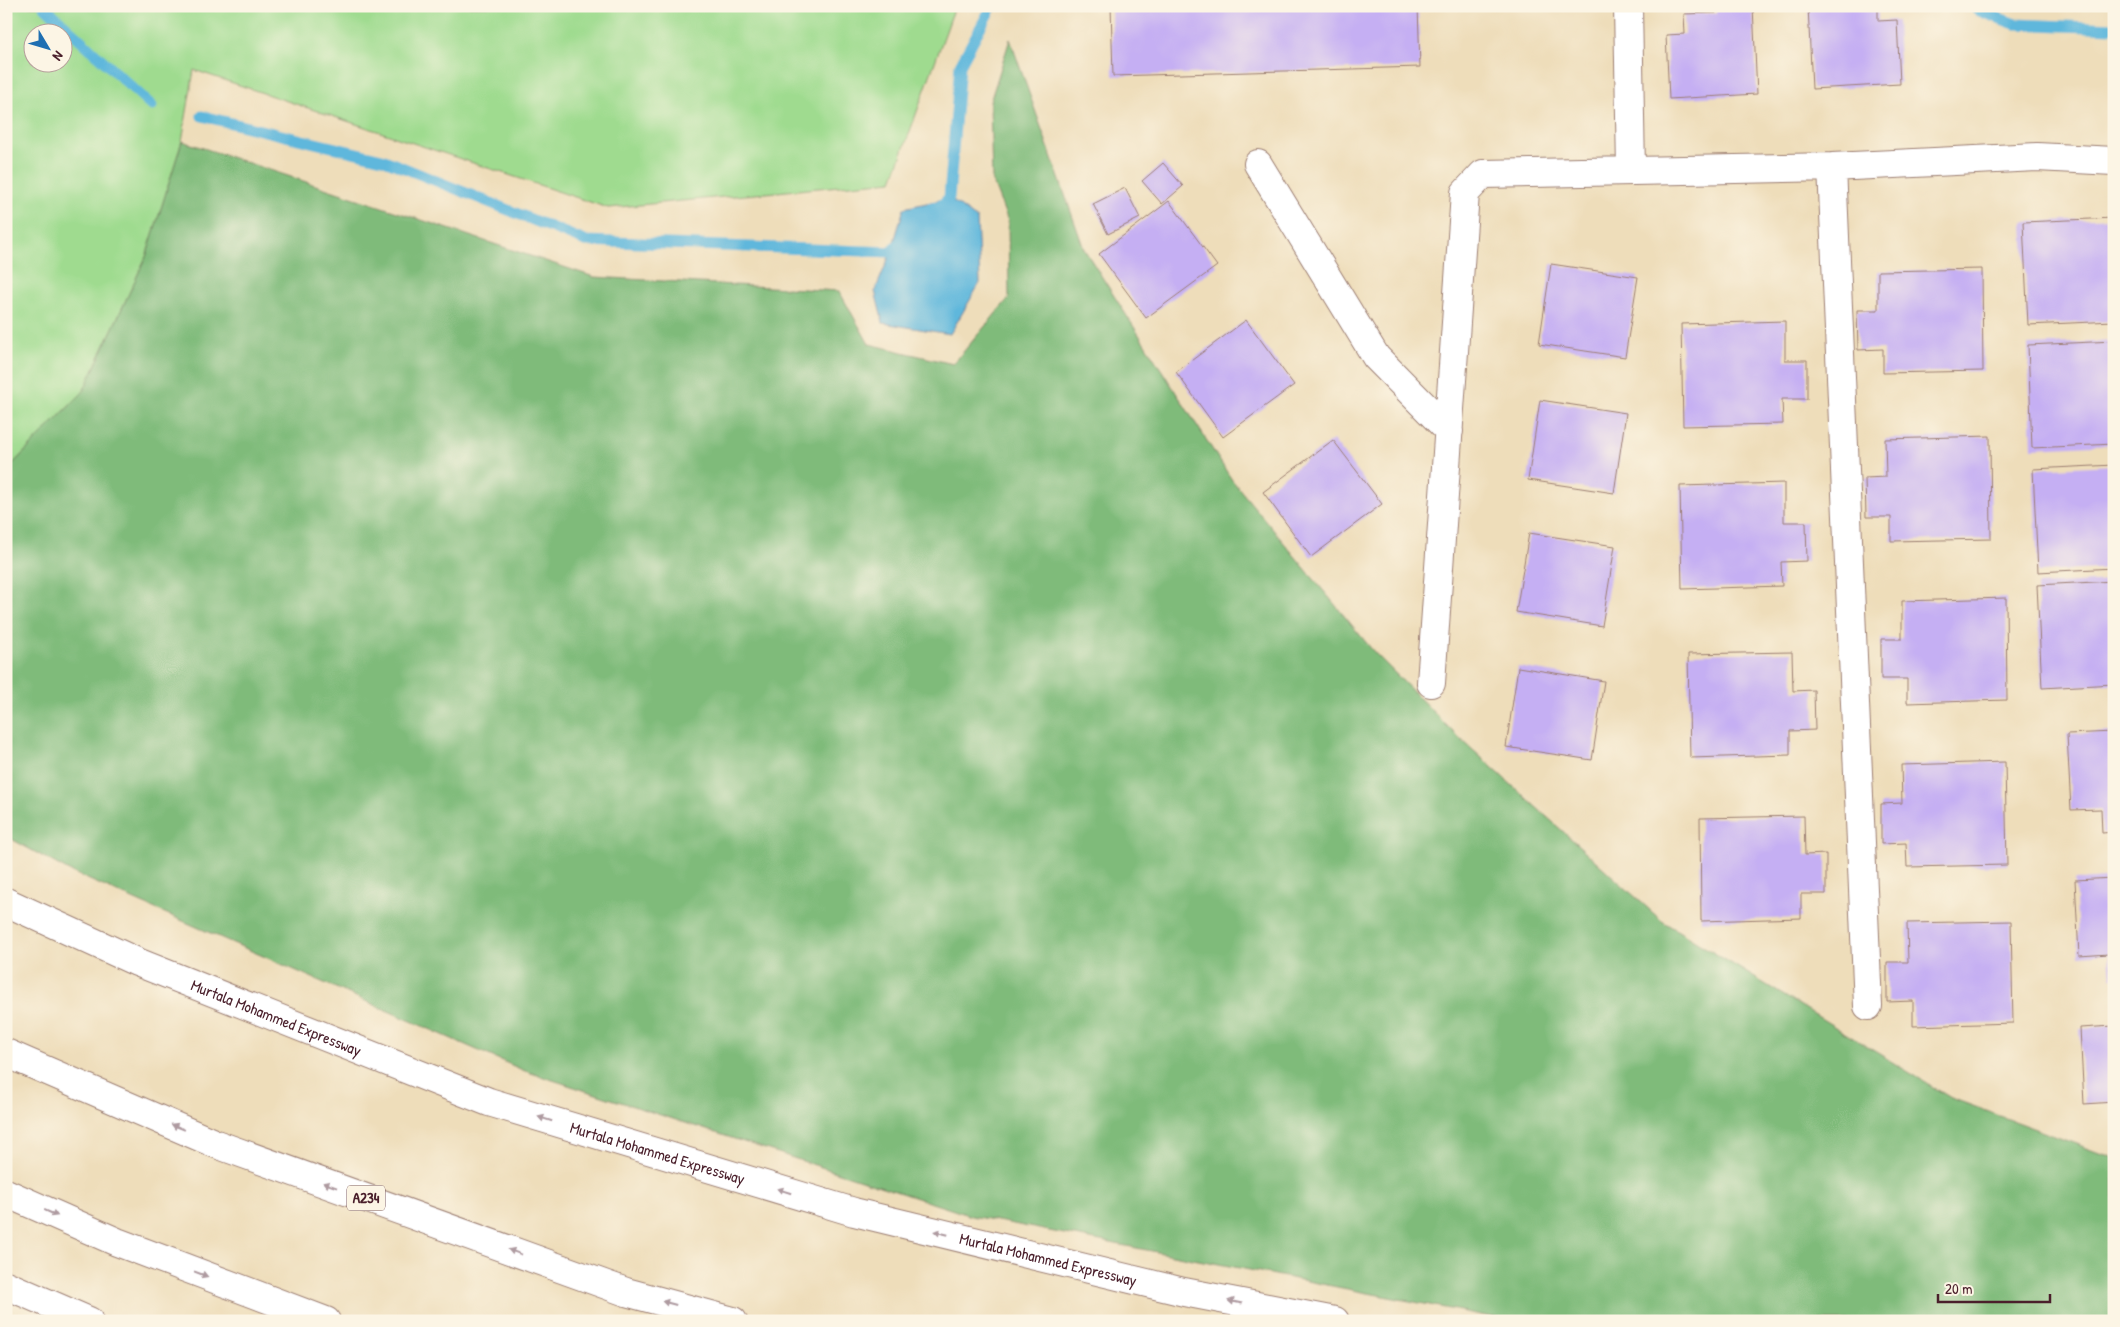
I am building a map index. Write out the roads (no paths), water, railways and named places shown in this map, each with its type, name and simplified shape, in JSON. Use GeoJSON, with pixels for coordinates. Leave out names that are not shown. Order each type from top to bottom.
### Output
{"type":"FeatureCollection","features":[{"type":"Feature","properties":{"kind":"main road"},"geometry":{"type":"LineString","coordinates":[[1628,6],[1631,171]]}},
{"type":"Feature","properties":{"kind":"main road"},"geometry":{"type":"LineString","coordinates":[[1431,684],[1465,192],[1483,174],[1832,167],[2037,157],[2114,161]]}},
{"type":"Feature","properties":{"kind":"main road"},"geometry":{"type":"LineString","coordinates":[[1258,164],[1376,357],[1449,431]]}},
{"type":"Feature","properties":{"kind":"main road"},"geometry":{"type":"LineString","coordinates":[[1832,167],[1868,1006]]}},
{"type":"Feature","properties":{"kind":"main road","name":"Murtala Mohammed Expressway"},"geometry":{"type":"LineString","coordinates":[[6,902],[137,962],[489,1102],[854,1212],[1184,1292],[1335,1321]]}},
{"type":"Feature","properties":{"kind":"main road","name":"A234"},"geometry":{"type":"LineString","coordinates":[[6,1053],[216,1144],[626,1292],[733,1321]]}},
{"type":"Feature","properties":{"kind":"main road"},"geometry":{"type":"LineString","coordinates":[[6,1193],[117,1242],[326,1321]]}},
{"type":"Feature","properties":{"kind":"main road"},"geometry":{"type":"LineString","coordinates":[[6,1285],[89,1321]]}},
{"type":"Feature","properties":{"kind":"water"},"geometry":{"type":"Polygon","coordinates":[[[949,198],[977,219],[980,283],[950,334],[883,323],[875,291],[891,252],[904,208],[949,198]]]}},
{"type":"Feature","properties":{"kind":"waterway"},"geometry":{"type":"LineString","coordinates":[[44,6],[152,106]]}},
{"type":"Feature","properties":{"kind":"waterway"},"geometry":{"type":"LineString","coordinates":[[939,207],[949,198],[960,65],[992,6]]}},
{"type":"Feature","properties":{"kind":"waterway"},"geometry":{"type":"LineString","coordinates":[[1975,6],[1977,10],[2015,24],[2114,28]]}},
{"type":"Feature","properties":{"kind":"waterway"},"geometry":{"type":"LineString","coordinates":[[202,116],[382,159],[585,241],[891,252],[902,241]]}}]}
